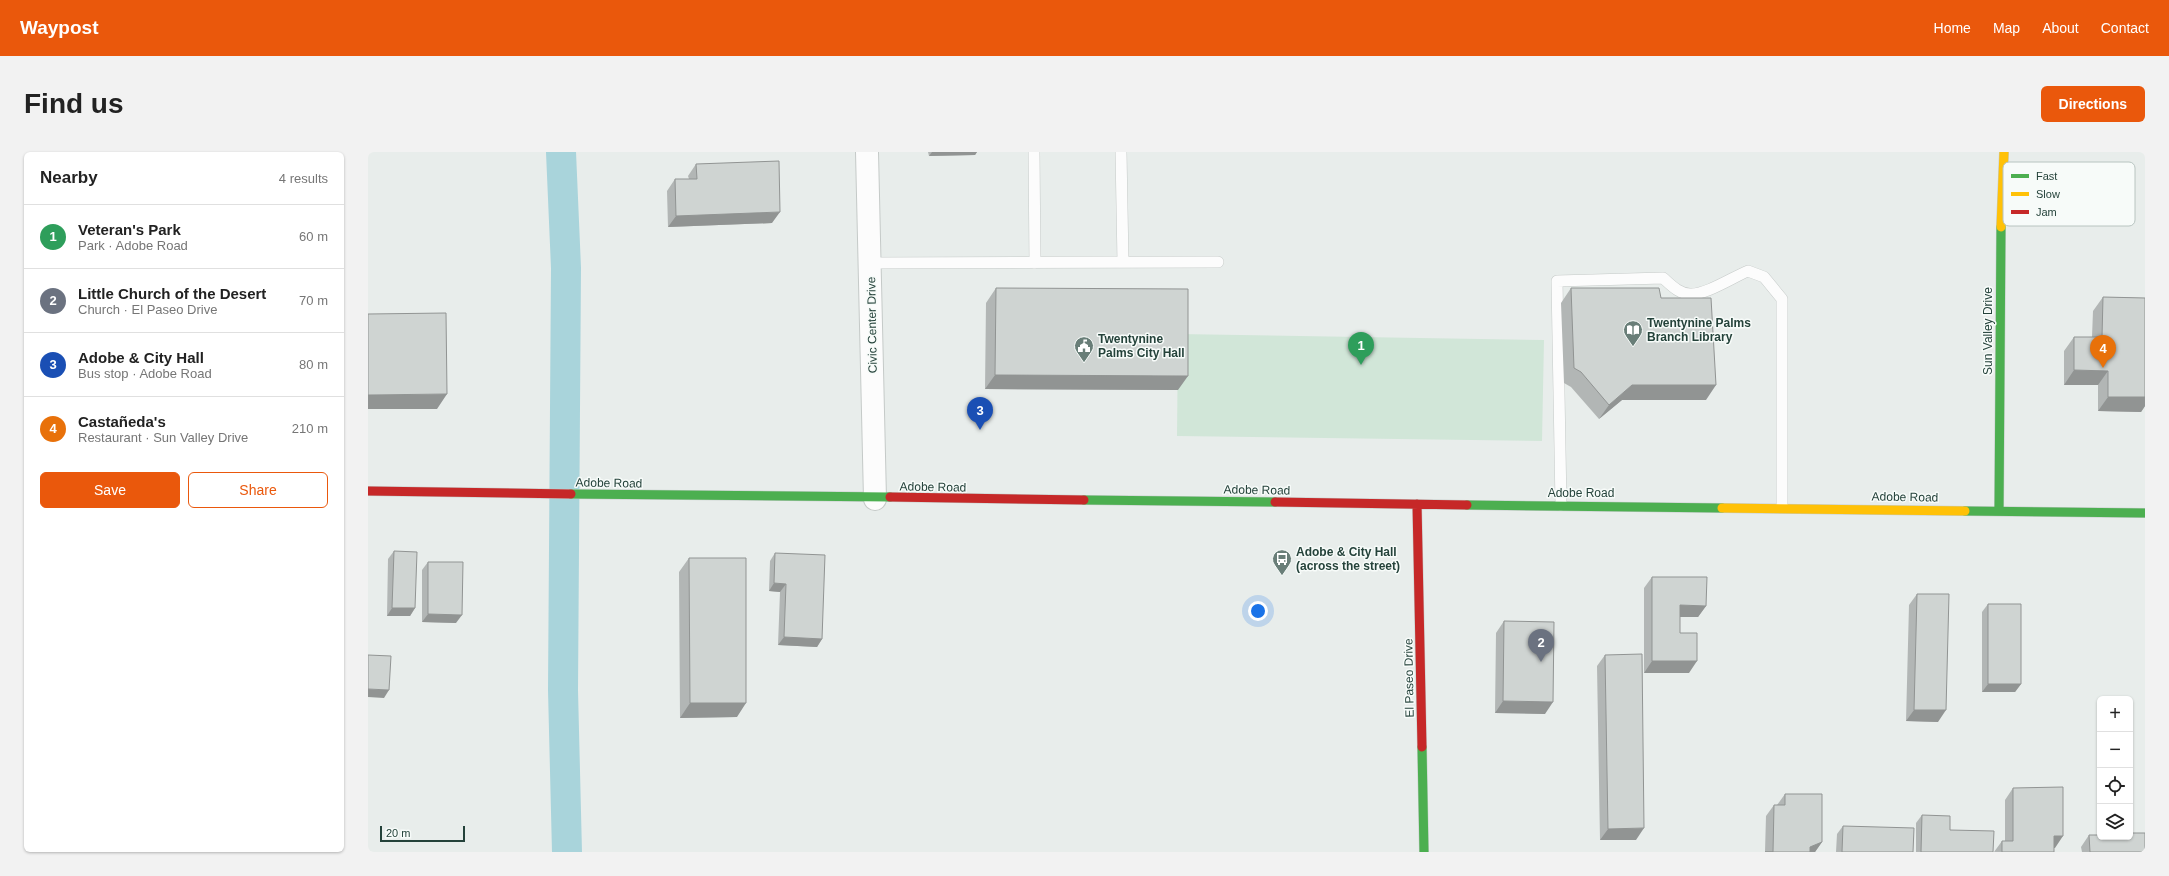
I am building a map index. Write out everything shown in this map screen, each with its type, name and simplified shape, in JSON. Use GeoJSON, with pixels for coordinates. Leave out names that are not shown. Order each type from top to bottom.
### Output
{"type":"FeatureCollection","features":[{"type":"Feature","properties":{"kind":"main road","name":"Sun Valley Drive"},"geometry":{"type":"LineString","coordinates":[[2004,152],[2004,162]]}},
{"type":"Feature","properties":{"kind":"main road","name":"Sun Valley Drive"},"geometry":{"type":"LineString","coordinates":[[1999,510],[2000,246],[2003,176]]}},
{"type":"Feature","properties":{"kind":"main road","name":"Adobe Road"},"geometry":{"type":"LineString","coordinates":[[368,491],[875,499],[1782,507],[2145,512]]}},
{"type":"Feature","properties":{"kind":"main road","name":"El Paseo Drive"},"geometry":{"type":"LineString","coordinates":[[1417,504],[1424,852]]}},
{"type":"Feature","properties":{"kind":"street","name":"Civic Center Drive"},"geometry":{"type":"LineString","coordinates":[[868,152],[875,499]]}},
{"type":"Feature","properties":{"kind":"lane"},"geometry":{"type":"LineString","coordinates":[[1034,152],[1035,263]]}},
{"type":"Feature","properties":{"kind":"lane"},"geometry":{"type":"LineString","coordinates":[[1122,152],[1123,262]]}},
{"type":"Feature","properties":{"kind":"lane"},"geometry":{"type":"LineString","coordinates":[[870,263],[1218,262]]}},
{"type":"Feature","properties":{"kind":"lane"},"geometry":{"type":"LineString","coordinates":[[1561,505],[1557,282],[1664,278],[1676,290],[1690,294],[1719,286],[1748,271],[1764,277],[1782,299],[1782,507]]}},
{"type":"Feature","properties":{"kind":"green space"},"geometry":{"type":"Polygon","coordinates":[[[1178,334],[1544,340],[1542,441],[1177,436],[1178,334]]]}},
{"type":"Feature","properties":{"kind":"building"},"geometry":{"type":"Polygon","coordinates":[[[779,161],[780,212],[676,216],[675,179],[697,179],[696,164],[779,161]]]}},
{"type":"Feature","properties":{"kind":"building"},"geometry":{"type":"Polygon","coordinates":[[[996,288],[1188,289],[1188,376],[995,375],[996,288]]]}},
{"type":"Feature","properties":{"kind":"building","name":"Twentynine Palms Branch Library"},"geometry":{"type":"Polygon","coordinates":[[[1571,288],[1659,288],[1661,298],[1711,298],[1716,385],[1632,385],[1609,405],[1581,372],[1574,368],[1571,288]]]}},
{"type":"Feature","properties":{"kind":"building"},"geometry":{"type":"Polygon","coordinates":[[[2103,297],[2145,298],[2145,397],[2108,397],[2108,371],[2074,370],[2074,337],[2102,337],[2103,297]]]}},
{"type":"Feature","properties":{"kind":"building"},"geometry":{"type":"Polygon","coordinates":[[[446,313],[447,394],[368,395],[368,314],[446,313]]]}},
{"type":"Feature","properties":{"kind":"building"},"geometry":{"type":"Polygon","coordinates":[[[394,551],[417,552],[415,608],[392,608],[394,551]]]}},
{"type":"Feature","properties":{"kind":"building"},"geometry":{"type":"Polygon","coordinates":[[[775,553],[825,555],[822,639],[784,637],[786,584],[774,583],[775,553]]]}},
{"type":"Feature","properties":{"kind":"building"},"geometry":{"type":"Polygon","coordinates":[[[689,558],[746,558],[746,703],[690,703],[689,558]]]}},
{"type":"Feature","properties":{"kind":"building"},"geometry":{"type":"Polygon","coordinates":[[[428,562],[463,562],[462,615],[428,614],[428,562]]]}},
{"type":"Feature","properties":{"kind":"building"},"geometry":{"type":"Polygon","coordinates":[[[1652,577],[1707,577],[1706,606],[1680,605],[1680,633],[1697,633],[1697,661],[1652,661],[1652,577]]]}},
{"type":"Feature","properties":{"kind":"building"},"geometry":{"type":"Polygon","coordinates":[[[1917,594],[1949,594],[1946,710],[1914,710],[1917,594]]]}},
{"type":"Feature","properties":{"kind":"building"},"geometry":{"type":"Polygon","coordinates":[[[1988,604],[2021,604],[2021,684],[1988,684],[1988,604]]]}},
{"type":"Feature","properties":{"kind":"building"},"geometry":{"type":"Polygon","coordinates":[[[1504,621],[1554,622],[1553,702],[1503,701],[1504,621]]]}},
{"type":"Feature","properties":{"kind":"building"},"geometry":{"type":"Polygon","coordinates":[[[1642,654],[1644,828],[1608,829],[1605,655],[1642,654]]]}},
{"type":"Feature","properties":{"kind":"building"},"geometry":{"type":"Polygon","coordinates":[[[368,655],[391,656],[389,690],[368,689],[368,655]]]}},
{"type":"Feature","properties":{"kind":"building"},"geometry":{"type":"Polygon","coordinates":[[[2063,787],[2063,836],[2054,836],[2054,852],[2002,852],[2002,841],[2013,841],[2013,788],[2063,787]]]}},
{"type":"Feature","properties":{"kind":"building"},"geometry":{"type":"Polygon","coordinates":[[[1785,794],[1822,794],[1822,842],[1810,847],[1810,852],[1773,852],[1774,805],[1785,805],[1785,794]]]}},
{"type":"Feature","properties":{"kind":"building"},"geometry":{"type":"Polygon","coordinates":[[[1922,815],[1950,816],[1950,830],[1994,831],[1993,852],[1921,852],[1922,815]]]}},
{"type":"Feature","properties":{"kind":"building"},"geometry":{"type":"Polygon","coordinates":[[[1843,826],[1914,828],[1913,852],[1842,852],[1843,826]]]}},
{"type":"Feature","properties":{"kind":"building"},"geometry":{"type":"Polygon","coordinates":[[[2133,833],[2145,833],[2145,852],[2090,852],[2089,835],[2097,835],[2097,840],[2133,840],[2133,833]]]}},
{"type":"Feature","properties":{"kind":"waterway"},"geometry":{"type":"LineString","coordinates":[[561,152],[566,268],[563,690],[567,852]]}},
{"type":"Feature","properties":{"kind":"traffic: fast"},"geometry":{"type":"LineString","coordinates":[[1999,511],[2001,227]]}},
{"type":"Feature","properties":{"kind":"traffic: fast"},"geometry":{"type":"LineString","coordinates":[[571,494],[890,497]]}},
{"type":"Feature","properties":{"kind":"traffic: fast"},"geometry":{"type":"LineString","coordinates":[[1084,500],[1275,502]]}},
{"type":"Feature","properties":{"kind":"traffic: fast"},"geometry":{"type":"LineString","coordinates":[[1467,505],[1722,508]]}},
{"type":"Feature","properties":{"kind":"traffic: fast"},"geometry":{"type":"LineString","coordinates":[[1965,511],[2145,513]]}},
{"type":"Feature","properties":{"kind":"traffic: fast"},"geometry":{"type":"LineString","coordinates":[[1422,747],[1424,852]]}},
{"type":"Feature","properties":{"kind":"traffic: slow"},"geometry":{"type":"LineString","coordinates":[[2004,152],[2004,162]]}},
{"type":"Feature","properties":{"kind":"traffic: slow"},"geometry":{"type":"LineString","coordinates":[[2001,227],[2003,177]]}},
{"type":"Feature","properties":{"kind":"traffic: slow"},"geometry":{"type":"LineString","coordinates":[[1722,508],[1965,511]]}},
{"type":"Feature","properties":{"kind":"traffic: jam"},"geometry":{"type":"LineString","coordinates":[[368,491],[571,494]]}},
{"type":"Feature","properties":{"kind":"traffic: jam"},"geometry":{"type":"LineString","coordinates":[[890,497],[1084,500]]}},
{"type":"Feature","properties":{"kind":"traffic: jam"},"geometry":{"type":"LineString","coordinates":[[1275,502],[1467,505]]}},
{"type":"Feature","properties":{"kind":"traffic: jam"},"geometry":{"type":"LineString","coordinates":[[1417,504],[1422,747]]}},
{"type":"Feature","properties":{"kind":"place","name":"Twentynine Palms Branch Library"},"geometry":{"type":"Point","coordinates":[1633,347]}},
{"type":"Feature","properties":{"kind":"place","name":"Twentynine Palms City Hall"},"geometry":{"type":"Point","coordinates":[1084,363]}},
{"type":"Feature","properties":{"kind":"place","name":"Veteran's Park"},"geometry":{"type":"Point","coordinates":[1361,365]}},
{"type":"Feature","properties":{"kind":"place","name":"Castañeda's"},"geometry":{"type":"Point","coordinates":[2103,368]}},
{"type":"Feature","properties":{"kind":"place","name":"Adobe & City Hall"},"geometry":{"type":"Point","coordinates":[980,430]}},
{"type":"Feature","properties":{"kind":"place","name":"Adobe & City Hall (across the street)"},"geometry":{"type":"Point","coordinates":[1282,576]}},
{"type":"Feature","properties":{"kind":"place","name":"Little Church of the Desert"},"geometry":{"type":"Point","coordinates":[1541,662]}}]}
